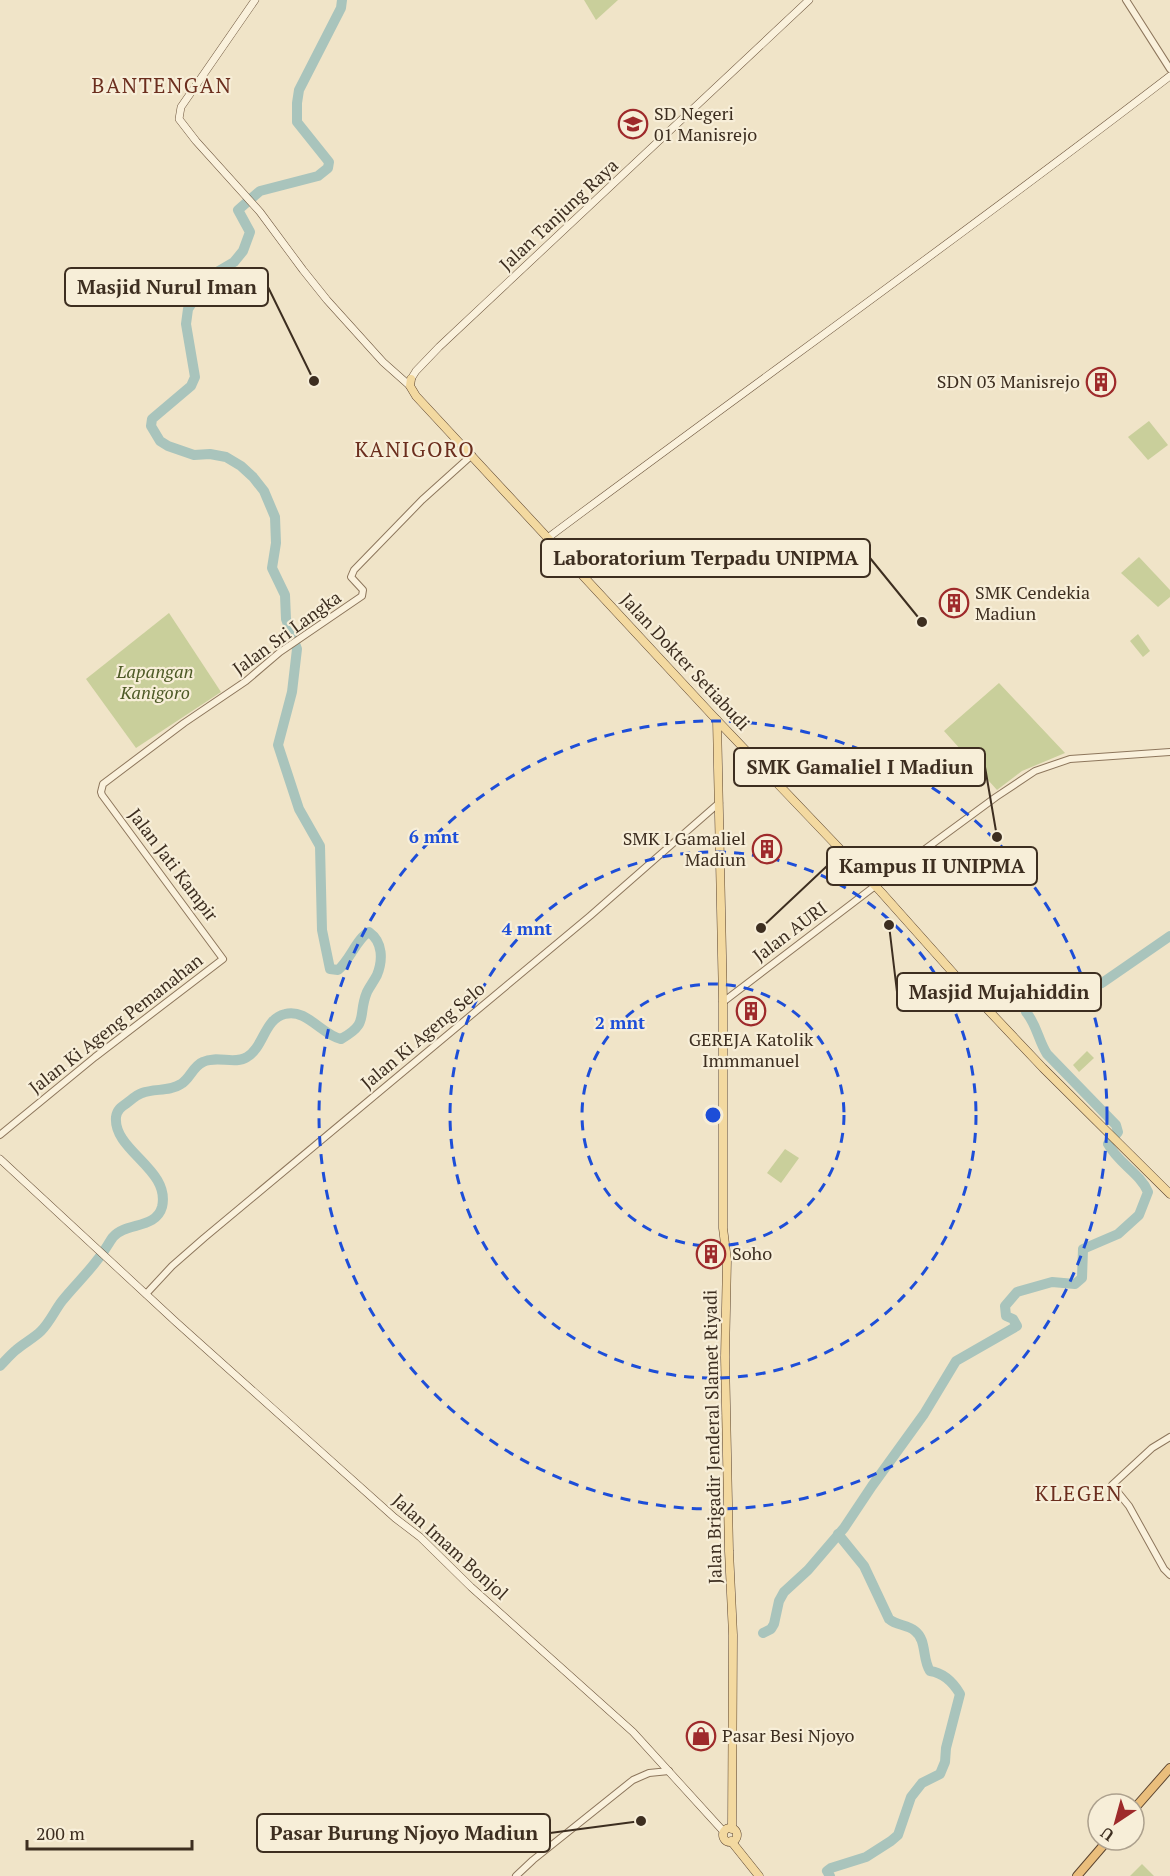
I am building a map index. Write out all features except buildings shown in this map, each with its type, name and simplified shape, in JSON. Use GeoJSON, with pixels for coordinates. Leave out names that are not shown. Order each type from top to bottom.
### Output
{"type":"FeatureCollection","features":[{"type":"Feature","properties":{"kind":"highway"},"geometry":{"type":"LineString","coordinates":[[1146,1795],[1170,1768]]}},
{"type":"Feature","properties":{"kind":"highway"},"geometry":{"type":"LineString","coordinates":[[1077,1876],[1098,1852]]}},
{"type":"Feature","properties":{"kind":"main road"},"geometry":{"type":"LineString","coordinates":[[255,0],[178,115],[184,127],[260,212],[321,293],[383,362],[411,382]]}},
{"type":"Feature","properties":{"kind":"main road","name":"Jalan Tanjung Raya"},"geometry":{"type":"LineString","coordinates":[[411,382],[420,367],[439,347],[809,0]]}},
{"type":"Feature","properties":{"kind":"main road"},"geometry":{"type":"LineString","coordinates":[[549,537],[756,383],[927,260],[1170,76]]}},
{"type":"Feature","properties":{"kind":"main road","name":"Jalan Dokter Setiabudi"},"geometry":{"type":"LineString","coordinates":[[411,382],[416,396],[717,720],[875,886],[1043,1068],[1170,1194]]}},
{"type":"Feature","properties":{"kind":"main road","name":"Jalan Brigadir Jenderal Slamet Riyadi"},"geometry":{"type":"LineString","coordinates":[[717,720],[723,1002],[723,1228],[727,1260],[725,1357],[733,1635],[728,1830],[736,1834],[735,1839],[731,1841],[759,1876]]}},
{"type":"Feature","properties":{"kind":"main road","name":"Jalan Imam Bonjol"},"geometry":{"type":"LineString","coordinates":[[0,1159],[146,1294],[394,1518],[420,1537],[471,1587],[633,1732],[714,1824],[728,1830]]}},
{"type":"Feature","properties":{"kind":"street"},"geometry":{"type":"LineString","coordinates":[[1126,0],[1170,69]]}},
{"type":"Feature","properties":{"kind":"street","name":"Jalan Sri Langka"},"geometry":{"type":"LineString","coordinates":[[101,788],[105,782],[184,723],[246,681],[288,646],[362,596],[363,590],[351,577],[354,570],[422,500],[472,455]]}},
{"type":"Feature","properties":{"kind":"street","name":"Jalan AURI"},"geometry":{"type":"LineString","coordinates":[[723,1002],[875,886],[1035,771],[1070,759],[1170,752]]}},
{"type":"Feature","properties":{"kind":"street","name":"Jalan Jati Kampir"},"geometry":{"type":"LineString","coordinates":[[101,788],[102,795],[224,959]]}},
{"type":"Feature","properties":{"kind":"street","name":"Jalan Ki Ageng Selo"},"geometry":{"type":"LineString","coordinates":[[146,1294],[172,1266],[214,1229],[590,916],[720,802]]}},
{"type":"Feature","properties":{"kind":"street","name":"Jalan Ki Ageng Pemanahan"},"geometry":{"type":"LineString","coordinates":[[0,1135],[95,1057],[224,959]]}},
{"type":"Feature","properties":{"kind":"street"},"geometry":{"type":"LineString","coordinates":[[1170,1437],[1152,1448],[1112,1485],[1129,1506],[1159,1561],[1170,1575]]}},
{"type":"Feature","properties":{"kind":"street"},"geometry":{"type":"LineString","coordinates":[[516,1876],[532,1860],[633,1780],[649,1773],[669,1771]]}},
{"type":"Feature","properties":{"kind":"green space"},"geometry":{"type":"Polygon","coordinates":[[[584,0],[618,0],[596,20],[584,0]]]}},
{"type":"Feature","properties":{"kind":"green space"},"geometry":{"type":"Polygon","coordinates":[[[1149,421],[1168,445],[1148,460],[1128,437],[1149,421]]]}},
{"type":"Feature","properties":{"kind":"green space"},"geometry":{"type":"Polygon","coordinates":[[[1139,557],[1170,590],[1170,597],[1158,607],[1121,573],[1139,557]]]}},
{"type":"Feature","properties":{"kind":"green space","name":"Lapangan Kanigoro"},"geometry":{"type":"Polygon","coordinates":[[[169,613],[221,692],[136,748],[86,679],[169,613]]]}},
{"type":"Feature","properties":{"kind":"green space"},"geometry":{"type":"Polygon","coordinates":[[[1138,634],[1150,651],[1143,657],[1130,641],[1138,634]]]}},
{"type":"Feature","properties":{"kind":"green space"},"geometry":{"type":"Polygon","coordinates":[[[999,683],[1065,753],[1022,771],[997,790],[944,731],[999,683]]]}},
{"type":"Feature","properties":{"kind":"green space"},"geometry":{"type":"Polygon","coordinates":[[[1087,1051],[1094,1058],[1079,1072],[1073,1065],[1087,1051]]]}},
{"type":"Feature","properties":{"kind":"green space"},"geometry":{"type":"Polygon","coordinates":[[[785,1149],[799,1158],[781,1183],[767,1173],[785,1149]]]}},
{"type":"Feature","properties":{"kind":"green space"},"geometry":{"type":"Polygon","coordinates":[[[1142,1864],[1154,1876],[1130,1876],[1142,1864]]]}},
{"type":"Feature","properties":{"kind":"waterway"},"geometry":{"type":"LineString","coordinates":[[0,1366],[44,1327],[62,1301],[94,1265],[113,1237],[125,1229],[154,1219],[159,1214],[162,1207],[162,1194],[158,1182],[123,1140],[117,1129],[117,1112],[140,1094],[181,1084],[203,1062],[214,1059],[237,1060],[247,1057],[257,1047],[273,1021],[285,1014],[293,1013],[307,1018],[327,1033],[341,1039],[359,1023],[364,1000],[379,969],[381,957],[379,946],[369,932],[338,970],[330,969],[322,930],[320,846],[299,809],[278,745],[292,692],[297,649],[286,619],[285,595],[272,568],[276,543],[275,517],[264,491],[241,466],[226,457],[210,454],[194,455],[168,446],[160,441],[151,426],[152,419],[191,386],[195,377],[186,324],[188,309],[205,283],[217,272],[234,262],[243,251],[250,232],[238,210],[260,191],[318,176],[328,168],[329,162],[297,122],[297,103],[299,90],[341,8],[342,0]]}},
{"type":"Feature","properties":{"kind":"waterway"},"geometry":{"type":"LineString","coordinates":[[763,1633],[771,1629],[774,1624],[779,1601],[784,1592],[808,1570],[844,1528],[924,1414],[956,1361],[1017,1326],[1013,1319],[1006,1316],[1005,1306],[1017,1292],[1052,1282],[1075,1284],[1082,1278],[1083,1249],[1118,1234],[1139,1215],[1148,1192],[1140,1179],[1117,1157],[1108,1144],[1118,1132],[1116,1125],[1047,1054],[1026,1012],[1028,1008],[1102,983],[1170,936]]}},
{"type":"Feature","properties":{"kind":"waterway"},"geometry":{"type":"LineString","coordinates":[[830,1876],[827,1871],[831,1868],[866,1857],[898,1835],[911,1797],[922,1783],[940,1774],[945,1762],[946,1748],[960,1694],[948,1679],[930,1671],[919,1635],[912,1629],[889,1619],[864,1566],[838,1534]]}},
{"type":"Feature","properties":{"kind":"place","name":"SD Negeri 01 Manisrejo"},"geometry":{"type":"Point","coordinates":[633,124]}},
{"type":"Feature","properties":{"kind":"place","name":"Masjid Nurul Iman"},"geometry":{"type":"Point","coordinates":[314,381]}},
{"type":"Feature","properties":{"kind":"place","name":"SDN 03 Manisrejo"},"geometry":{"type":"Point","coordinates":[1101,382]}},
{"type":"Feature","properties":{"kind":"place","name":"SMK Cendekia Madiun"},"geometry":{"type":"Point","coordinates":[954,603]}},
{"type":"Feature","properties":{"kind":"place","name":"Laboratorium Terpadu UNIPMA"},"geometry":{"type":"Point","coordinates":[922,622]}},
{"type":"Feature","properties":{"kind":"place","name":"SMK Gamaliel I Madiun"},"geometry":{"type":"Point","coordinates":[997,837]}},
{"type":"Feature","properties":{"kind":"place","name":"SMK I Gamaliel Madiun"},"geometry":{"type":"Point","coordinates":[767,849]}},
{"type":"Feature","properties":{"kind":"place","name":"Masjid Mujahiddin"},"geometry":{"type":"Point","coordinates":[889,925]}},
{"type":"Feature","properties":{"kind":"place","name":"Kampus II UNIPMA"},"geometry":{"type":"Point","coordinates":[761,928]}},
{"type":"Feature","properties":{"kind":"place","name":"GEREJA Katolik Immmanuel"},"geometry":{"type":"Point","coordinates":[751,1011]}},
{"type":"Feature","properties":{"kind":"place","name":"Soho"},"geometry":{"type":"Point","coordinates":[711,1254]}},
{"type":"Feature","properties":{"kind":"place","name":"Pasar Besi Njoyo"},"geometry":{"type":"Point","coordinates":[701,1736]}},
{"type":"Feature","properties":{"kind":"place","name":"Pasar Burung Njoyo Madiun"},"geometry":{"type":"Point","coordinates":[641,1821]}},
{"type":"Feature","properties":{"kind":"district","name":"BANTENGAN"},"geometry":{"type":"Point","coordinates":[162,86]}},
{"type":"Feature","properties":{"kind":"district","name":"KANIGORO"},"geometry":{"type":"Point","coordinates":[415,450]}},
{"type":"Feature","properties":{"kind":"district","name":"KLEGEN"},"geometry":{"type":"Point","coordinates":[1079,1494]}}]}
